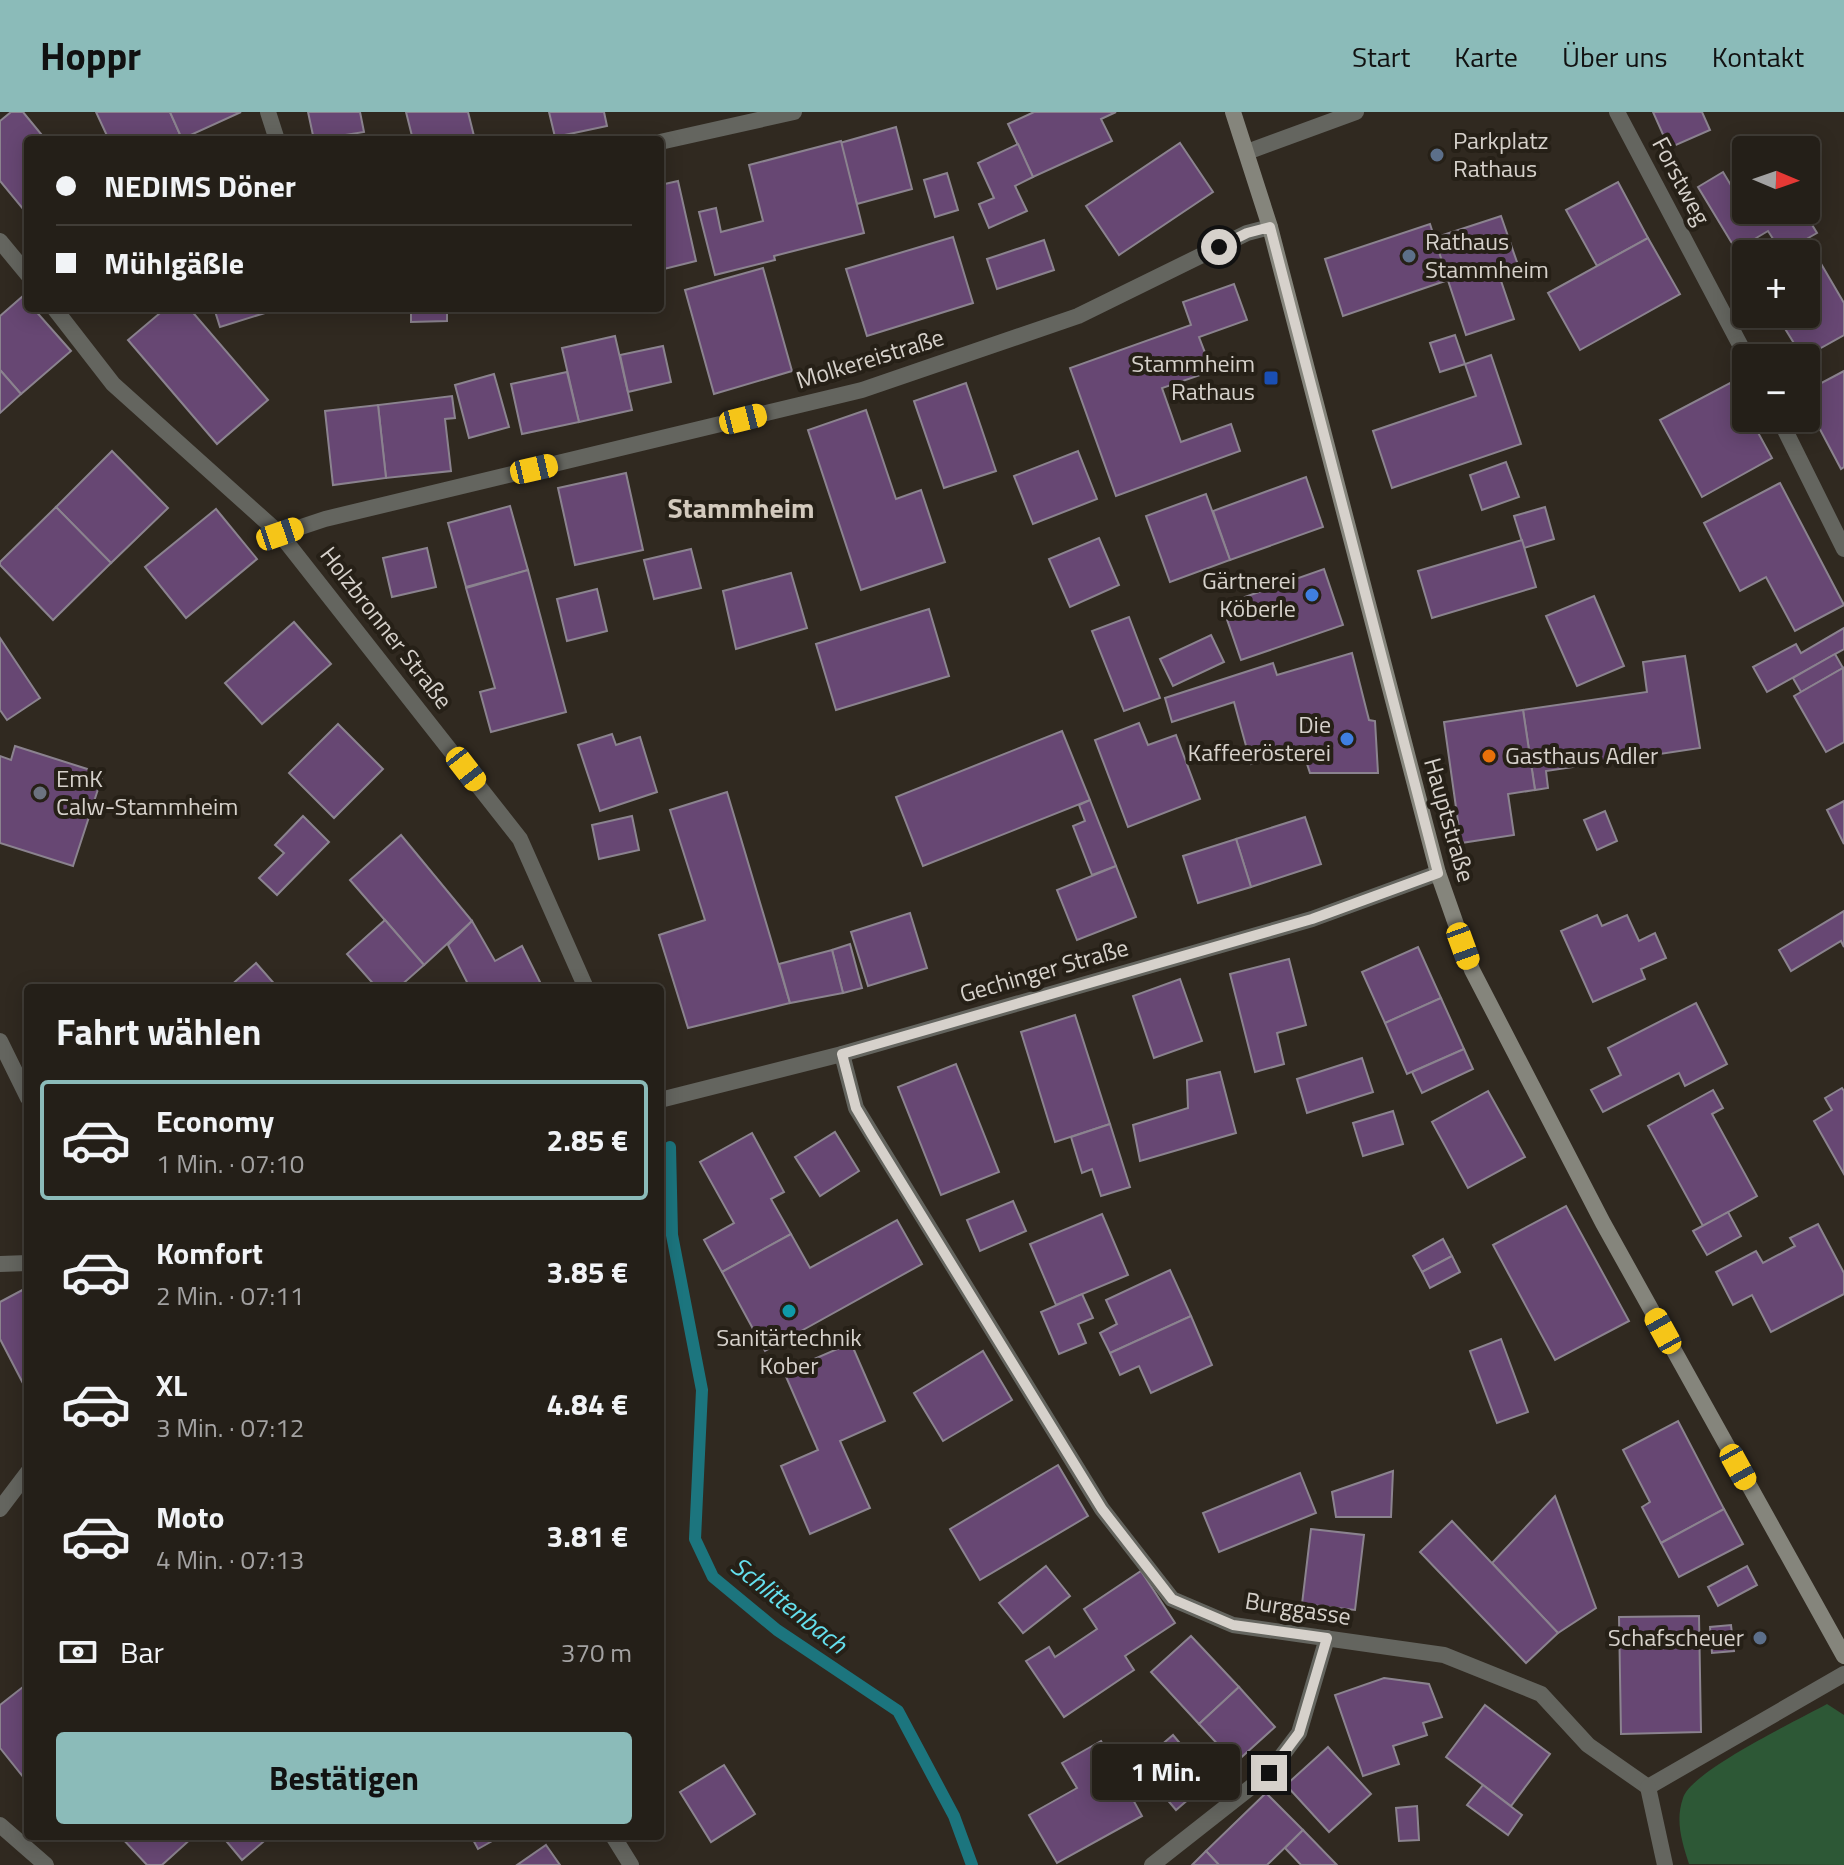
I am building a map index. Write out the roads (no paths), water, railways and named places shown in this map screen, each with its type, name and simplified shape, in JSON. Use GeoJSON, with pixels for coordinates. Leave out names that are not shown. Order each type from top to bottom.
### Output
{"type":"FeatureCollection","features":[{"type":"Feature","properties":{"kind":"street"},"geometry":{"type":"LineString","coordinates":[[268,112],[276,136]]}},
{"type":"Feature","properties":{"kind":"street"},"geometry":{"type":"LineString","coordinates":[[664,141],[794,112]]}},
{"type":"Feature","properties":{"kind":"street","name":"Hauptstraße"},"geometry":{"type":"LineString","coordinates":[[1233,112],[1270,227],[1438,873],[1472,970],[1603,1223],[1844,1656]]}},
{"type":"Feature","properties":{"kind":"street"},"geometry":{"type":"LineString","coordinates":[[1247,152],[1356,112]]}},
{"type":"Feature","properties":{"kind":"street","name":"Forstweg"},"geometry":{"type":"LineString","coordinates":[[1617,112],[1740,344]]}},
{"type":"Feature","properties":{"kind":"street","name":"Molkereistraße"},"geometry":{"type":"LineString","coordinates":[[280,534],[325,519],[862,390],[1078,316],[1247,233],[1270,227]]}},
{"type":"Feature","properties":{"kind":"street"},"geometry":{"type":"LineString","coordinates":[[0,241],[24,270]]}},
{"type":"Feature","properties":{"kind":"street","name":"Holzbronner Straße"},"geometry":{"type":"LineString","coordinates":[[57,312],[113,384],[280,534],[520,839],[584,984]]}},
{"type":"Feature","properties":{"kind":"street"},"geometry":{"type":"LineString","coordinates":[[1786,432],[1844,549]]}},
{"type":"Feature","properties":{"kind":"street","name":"Gechinger Straße"},"geometry":{"type":"LineString","coordinates":[[664,1099],[842,1054],[1312,919],[1438,873]]}},
{"type":"Feature","properties":{"kind":"street"},"geometry":{"type":"LineString","coordinates":[[0,1041],[24,1090]]}},
{"type":"Feature","properties":{"kind":"street","name":"Burggasse"},"geometry":{"type":"LineString","coordinates":[[842,1054],[856,1108],[872,1135],[1102,1509],[1172,1599],[1233,1625],[1444,1655],[1541,1694],[1588,1745],[1648,1787]]}},
{"type":"Feature","properties":{"kind":"street"},"geometry":{"type":"LineString","coordinates":[[0,1264],[24,1263]]}},
{"type":"Feature","properties":{"kind":"street"},"geometry":{"type":"LineString","coordinates":[[0,1509],[24,1477]]}},
{"type":"Feature","properties":{"kind":"street"},"geometry":{"type":"LineString","coordinates":[[1152,1865],[1269,1773],[1299,1733],[1327,1638]]}},
{"type":"Feature","properties":{"kind":"street"},"geometry":{"type":"LineString","coordinates":[[1665,1865],[1648,1787],[1844,1674]]}},
{"type":"Feature","properties":{"kind":"street"},"geometry":{"type":"LineString","coordinates":[[0,1825],[46,1865]]}},
{"type":"Feature","properties":{"kind":"street"},"geometry":{"type":"LineString","coordinates":[[615,1840],[631,1865]]}},
{"type":"Feature","properties":{"kind":"waterway","name":"Schlittenbach"},"geometry":{"type":"LineString","coordinates":[[670,1147],[672,1235],[702,1390],[695,1539],[713,1577],[777,1630],[898,1711],[954,1816],[972,1865]]}},
{"type":"Feature","properties":{"kind":"place","name":"Parkplatz Rathaus"},"geometry":{"type":"Point","coordinates":[1437,155]}},
{"type":"Feature","properties":{"kind":"place","name":"Rathaus Stammheim"},"geometry":{"type":"Point","coordinates":[1409,256]}},
{"type":"Feature","properties":{"kind":"place","name":"Stammheim Rathaus"},"geometry":{"type":"Point","coordinates":[1271,378]}},
{"type":"Feature","properties":{"kind":"place","name":"Gärtnerei Köberle"},"geometry":{"type":"Point","coordinates":[1312,595]}},
{"type":"Feature","properties":{"kind":"place","name":"Die Kaffeerösterei"},"geometry":{"type":"Point","coordinates":[1347,739]}},
{"type":"Feature","properties":{"kind":"place","name":"Gasthaus Adler"},"geometry":{"type":"Point","coordinates":[1489,756]}},
{"type":"Feature","properties":{"kind":"place","name":"EmK Calw-Stammheim"},"geometry":{"type":"Point","coordinates":[40,793]}},
{"type":"Feature","properties":{"kind":"place","name":"Sanitärtechnik Kober"},"geometry":{"type":"Point","coordinates":[789,1311]}},
{"type":"Feature","properties":{"kind":"place","name":"Schafscheuer"},"geometry":{"type":"Point","coordinates":[1760,1638]}},
{"type":"Feature","properties":{"kind":"district","name":"Stammheim"},"geometry":{"type":"Point","coordinates":[741,508]}}]}
